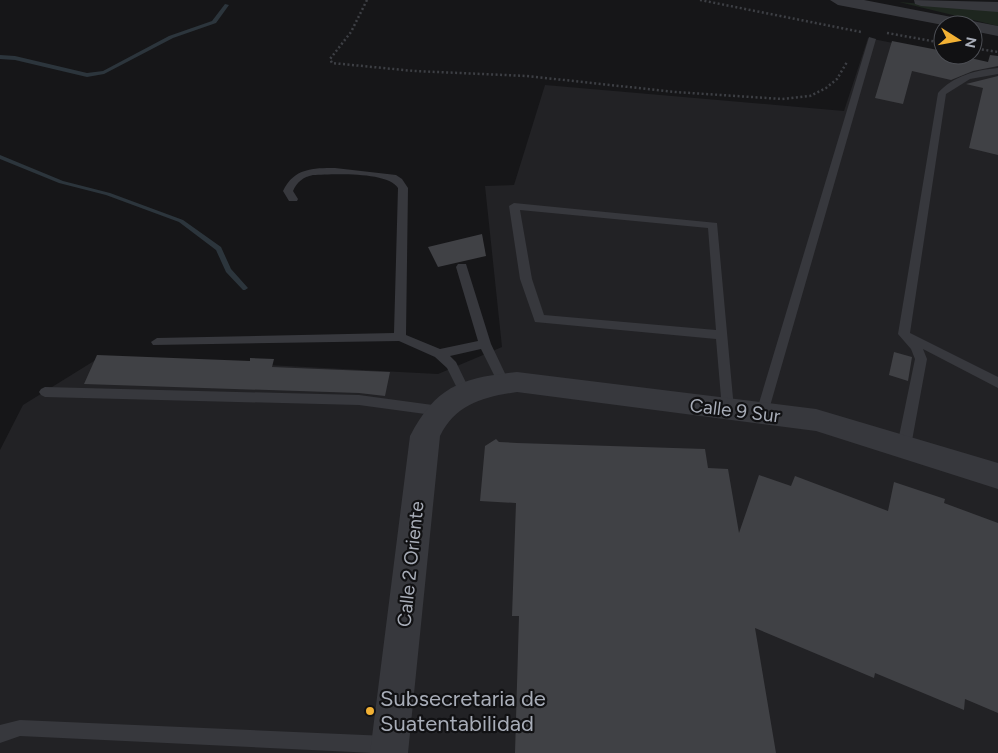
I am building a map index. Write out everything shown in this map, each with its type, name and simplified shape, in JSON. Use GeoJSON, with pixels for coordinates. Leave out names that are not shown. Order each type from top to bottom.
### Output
{"type":"FeatureCollection","features":[{"type":"Feature","properties":{"kind":"street"},"geometry":{"type":"LineString","coordinates":[[838,0],[998,7]]}},
{"type":"Feature","properties":{"kind":"street"},"geometry":{"type":"LineString","coordinates":[[902,4],[937,15]]}},
{"type":"Feature","properties":{"kind":"street"},"geometry":{"type":"LineString","coordinates":[[983,28],[998,30]]}},
{"type":"Feature","properties":{"kind":"street","name":"Calle 9 Sur"},"geometry":{"type":"LineString","coordinates":[[466,393],[486,386],[517,382],[816,420],[998,476]]}},
{"type":"Feature","properties":{"kind":"street","name":"Calle 2 Oriente"},"geometry":{"type":"LineString","coordinates":[[389,749],[425,436],[440,411],[466,393]]}},
{"type":"Feature","properties":{"kind":"lane"},"geometry":{"type":"LineString","coordinates":[[762,413],[872,39]]}},
{"type":"Feature","properties":{"kind":"lane"},"geometry":{"type":"LineString","coordinates":[[904,334],[942,93],[956,80],[998,71]]}},
{"type":"Feature","properties":{"kind":"lane"},"geometry":{"type":"LineString","coordinates":[[293,199],[288,191],[292,181],[305,173],[378,175],[393,177],[400,182],[403,188],[400,337]]}},
{"type":"Feature","properties":{"kind":"lane"},"geometry":{"type":"LineString","coordinates":[[722,336],[539,319],[526,279],[514,206],[713,225],[728,409]]}},
{"type":"Feature","properties":{"kind":"lane"},"geometry":{"type":"LineString","coordinates":[[462,267],[485,344],[504,384]]}},
{"type":"Feature","properties":{"kind":"lane"},"geometry":{"type":"LineString","coordinates":[[904,334],[998,383]]}},
{"type":"Feature","properties":{"kind":"lane"},"geometry":{"type":"LineString","coordinates":[[904,334],[916,347],[921,359],[904,446]]}},
{"type":"Feature","properties":{"kind":"lane"},"geometry":{"type":"LineString","coordinates":[[157,342],[400,337],[439,354],[452,365],[466,393]]}},
{"type":"Feature","properties":{"kind":"lane"},"geometry":{"type":"LineString","coordinates":[[439,354],[485,344]]}},
{"type":"Feature","properties":{"kind":"lane"},"geometry":{"type":"LineString","coordinates":[[45,392],[359,400],[440,411]]}},
{"type":"Feature","properties":{"kind":"lane"},"geometry":{"type":"LineString","coordinates":[[0,734],[20,728],[389,749]]}},
{"type":"Feature","properties":{"kind":"path"},"geometry":{"type":"LineString","coordinates":[[367,0],[350,32],[330,59],[332,63],[423,71],[526,76],[675,92],[782,99],[810,96],[826,88],[837,79],[851,55]]}},
{"type":"Feature","properties":{"kind":"path"},"geometry":{"type":"LineString","coordinates":[[700,0],[864,32],[859,40]]}},
{"type":"Feature","properties":{"kind":"path"},"geometry":{"type":"LineString","coordinates":[[872,39],[870,34],[888,33],[933,41]]}},
{"type":"Feature","properties":{"kind":"path"},"geometry":{"type":"LineString","coordinates":[[983,50],[998,52]]}},
{"type":"Feature","properties":{"kind":"shaded area"},"geometry":{"type":"Polygon","coordinates":[[[899,2],[998,10],[998,26],[983,22],[983,15],[953,15],[899,2]]]}},
{"type":"Feature","properties":{"kind":"shaded area"},"geometry":{"type":"Polygon","coordinates":[[[868,38],[933,51],[933,65],[983,65],[983,62],[998,64],[998,753],[0,753],[0,450],[23,405],[102,356],[438,374],[502,347],[485,186],[514,185],[545,85],[844,111],[868,38]]]}},
{"type":"Feature","properties":{"kind":"building"},"geometry":{"type":"Polygon","coordinates":[[[892,41],[933,49],[933,65],[983,65],[983,61],[988,62],[990,55],[998,56],[998,66],[973,71],[951,80],[912,71],[903,104],[875,98],[892,41]]]}},
{"type":"Feature","properties":{"kind":"building"},"geometry":{"type":"Polygon","coordinates":[[[998,76],[998,155],[969,148],[983,88],[966,84],[998,76]]]}},
{"type":"Feature","properties":{"kind":"building"},"geometry":{"type":"Polygon","coordinates":[[[482,234],[486,256],[438,267],[428,247],[482,234]]]}},
{"type":"Feature","properties":{"kind":"building"},"geometry":{"type":"Polygon","coordinates":[[[894,352],[912,357],[908,381],[889,375],[894,352]]]}},
{"type":"Feature","properties":{"kind":"building"},"geometry":{"type":"Polygon","coordinates":[[[97,355],[250,361],[250,358],[274,359],[272,367],[390,372],[385,396],[359,393],[84,384],[97,355]]]}},
{"type":"Feature","properties":{"kind":"building"},"geometry":{"type":"Polygon","coordinates":[[[496,439],[499,442],[517,443],[705,449],[708,468],[728,469],[739,533],[759,475],[791,486],[795,476],[888,511],[894,482],[945,499],[944,503],[998,523],[998,713],[965,699],[964,710],[875,673],[874,678],[755,628],[776,753],[515,753],[519,616],[512,616],[516,503],[480,501],[485,446],[496,439]]]}},
{"type":"Feature","properties":{"kind":"waterway"},"geometry":{"type":"LineString","coordinates":[[0,57],[15,58],[87,75],[104,72],[171,37],[214,22],[227,5]]}},
{"type":"Feature","properties":{"kind":"waterway"},"geometry":{"type":"LineString","coordinates":[[0,157],[61,182],[108,194],[181,221],[219,249],[228,270],[245,288]]}},
{"type":"Feature","properties":{"kind":"place","name":"Subsecretaria de Suatentabilidad"},"geometry":{"type":"Point","coordinates":[370,711]}}]}
